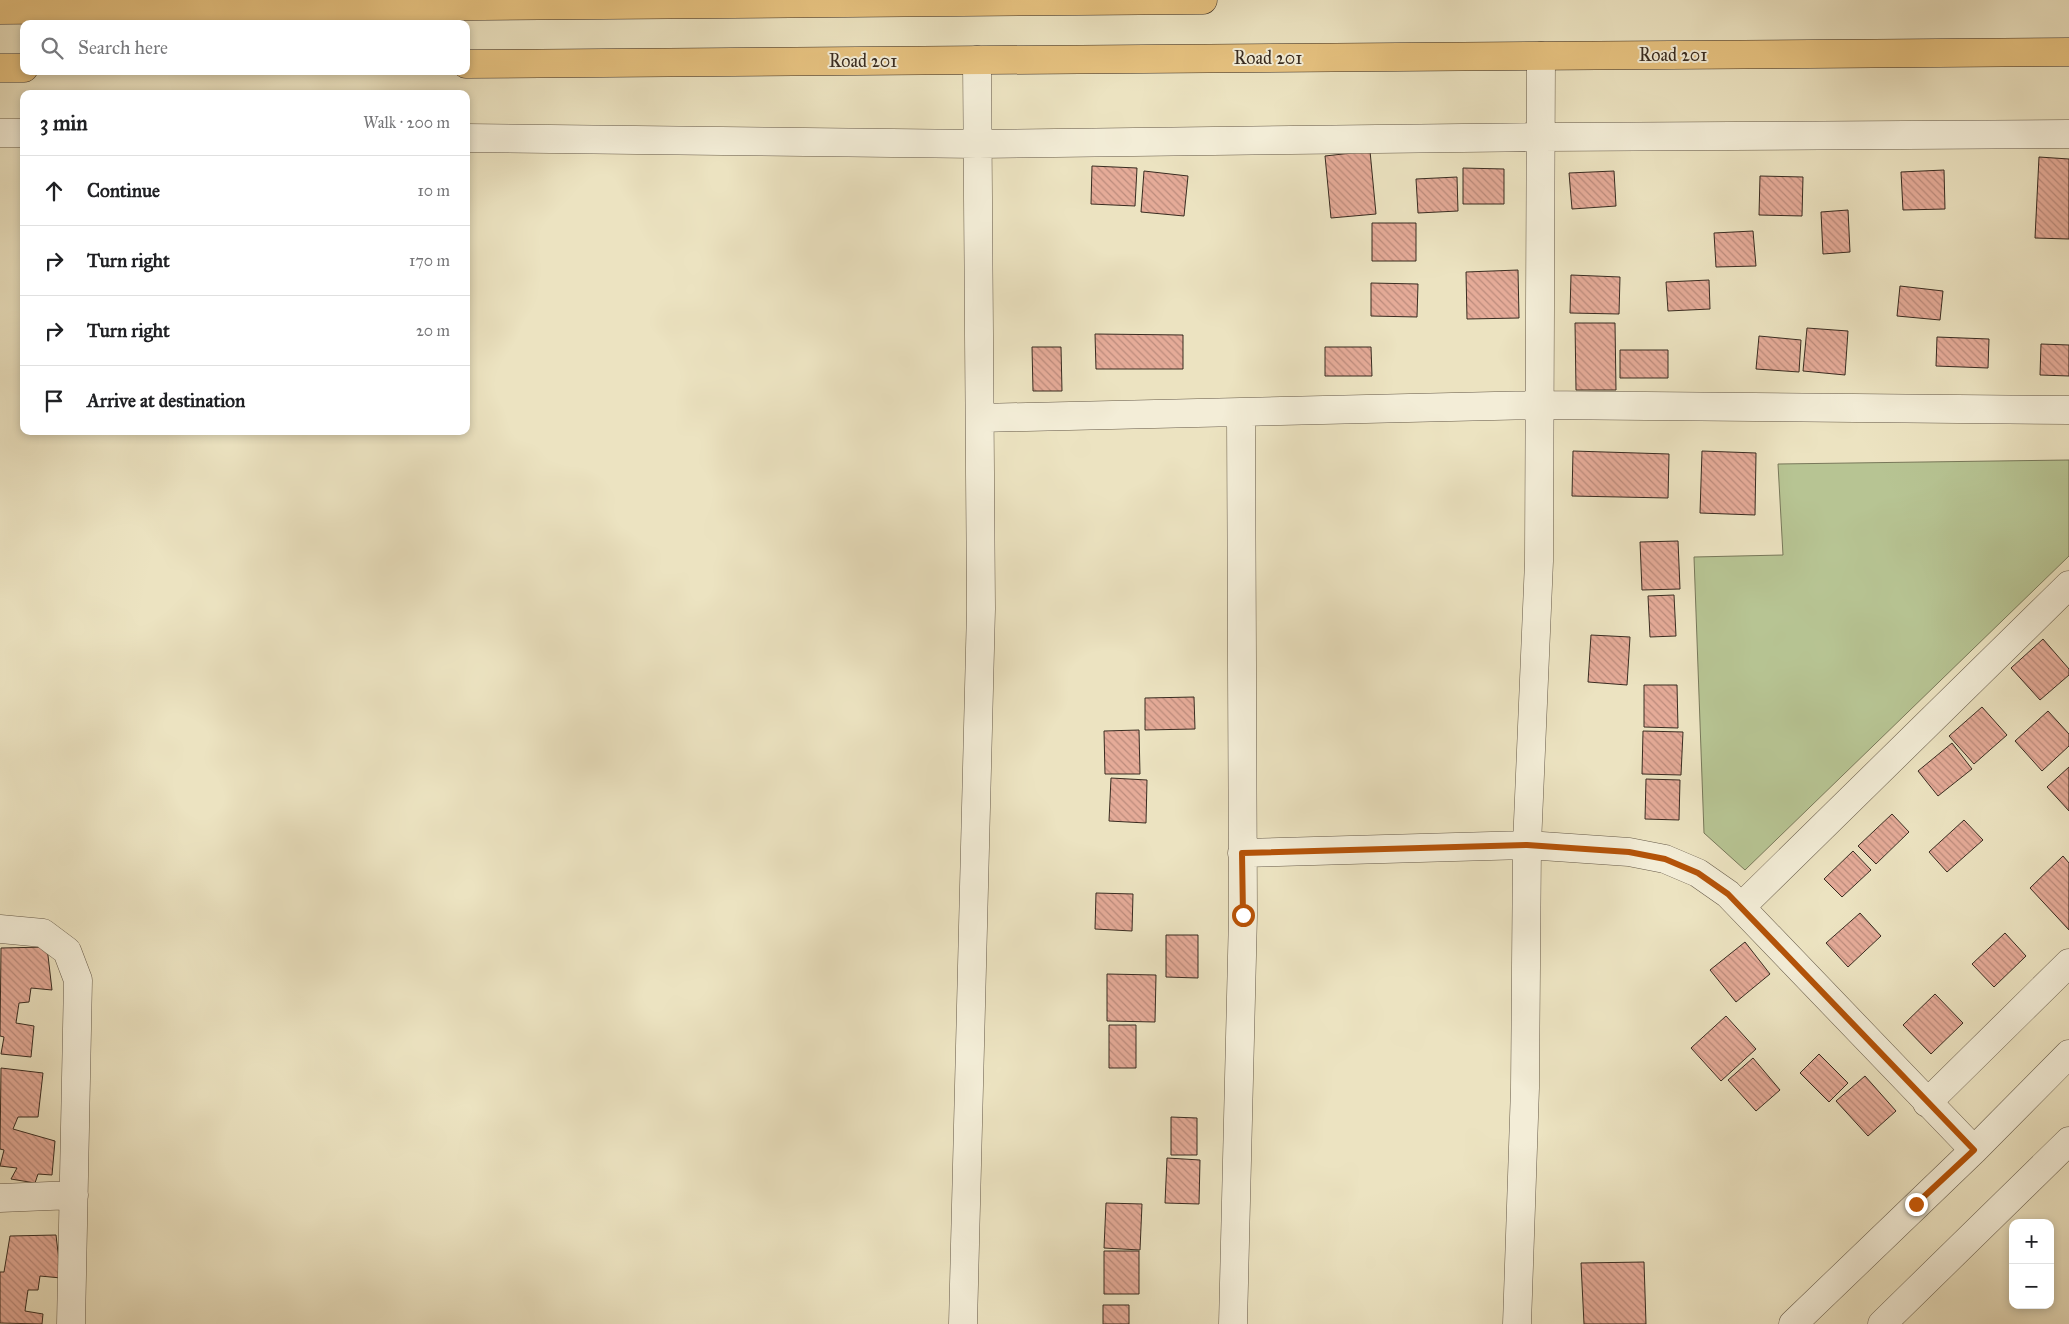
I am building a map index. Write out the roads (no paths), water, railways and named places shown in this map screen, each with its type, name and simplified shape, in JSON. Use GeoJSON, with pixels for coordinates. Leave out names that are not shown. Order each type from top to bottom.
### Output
{"type":"FeatureCollection","features":[{"type":"Feature","properties":{"kind":"main road"},"geometry":{"type":"LineString","coordinates":[[0,10],[1203,0]]}},
{"type":"Feature","properties":{"kind":"main road","name":"Road 201"},"geometry":{"type":"LineString","coordinates":[[470,64],[2069,52]]}},
{"type":"Feature","properties":{"kind":"main road"},"geometry":{"type":"LineString","coordinates":[[0,68],[20,68]]}},
{"type":"Feature","properties":{"kind":"street"},"geometry":{"type":"LineString","coordinates":[[1517,1324],[1524,1088],[1527,845],[1539,561],[1541,56]]}},
{"type":"Feature","properties":{"kind":"street"},"geometry":{"type":"LineString","coordinates":[[963,1324],[981,609],[977,60]]}},
{"type":"Feature","properties":{"kind":"street"},"geometry":{"type":"LineString","coordinates":[[0,133],[20,133]]}},
{"type":"Feature","properties":{"kind":"street"},"geometry":{"type":"LineString","coordinates":[[470,138],[978,144],[1541,137],[2069,134]]}},
{"type":"Feature","properties":{"kind":"street"},"geometry":{"type":"LineString","coordinates":[[980,418],[1540,405],[2069,410]]}},
{"type":"Feature","properties":{"kind":"street"},"geometry":{"type":"LineString","coordinates":[[1232,1324],[1242,853],[1241,412]]}},
{"type":"Feature","properties":{"kind":"street"},"geometry":{"type":"LineString","coordinates":[[1741,907],[2069,585]]}},
{"type":"Feature","properties":{"kind":"street"},"geometry":{"type":"LineString","coordinates":[[1242,853],[1527,845],[1629,852],[1665,859],[1698,873],[1728,894],[1974,1150]]}},
{"type":"Feature","properties":{"kind":"street"},"geometry":{"type":"LineString","coordinates":[[0,929],[43,933],[67,950],[78,980],[71,1324]]}},
{"type":"Feature","properties":{"kind":"street"},"geometry":{"type":"LineString","coordinates":[[1927,1103],[2069,963]]}},
{"type":"Feature","properties":{"kind":"street"},"geometry":{"type":"LineString","coordinates":[[1793,1324],[1974,1150],[2069,1054]]}},
{"type":"Feature","properties":{"kind":"street"},"geometry":{"type":"LineString","coordinates":[[1882,1324],[2069,1141]]}},
{"type":"Feature","properties":{"kind":"street"},"geometry":{"type":"LineString","coordinates":[[0,1198],[74,1196]]}}]}
